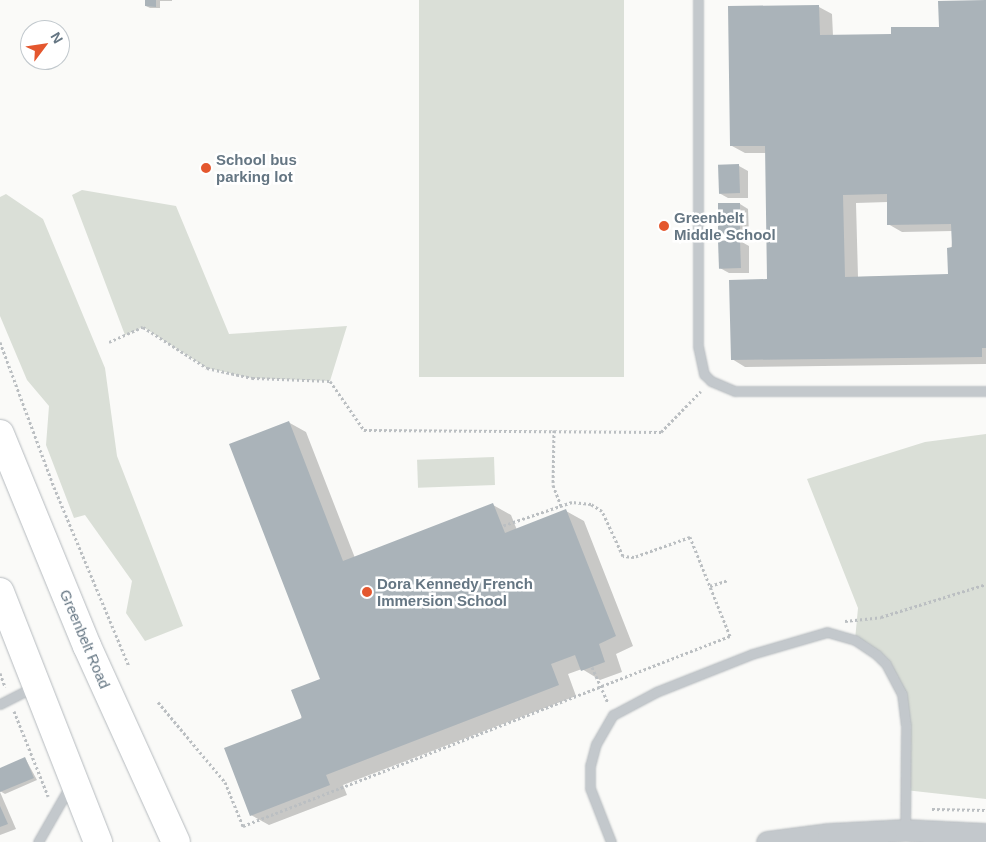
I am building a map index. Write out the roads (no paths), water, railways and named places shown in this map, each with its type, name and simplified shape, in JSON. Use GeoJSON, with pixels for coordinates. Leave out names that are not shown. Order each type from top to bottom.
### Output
{"type":"FeatureCollection","features":[{"type":"Feature","properties":{"kind":"main road","name":"Greenbelt Road"},"geometry":{"type":"LineString","coordinates":[[0,434],[87,646],[176,842]]}},
{"type":"Feature","properties":{"kind":"main road"},"geometry":{"type":"LineString","coordinates":[[0,592],[35,686],[98,842]]}},
{"type":"Feature","properties":{"kind":"main road"},"geometry":{"type":"LineString","coordinates":[[75,784],[92,842]]}},
{"type":"Feature","properties":{"kind":"street"},"geometry":{"type":"LineString","coordinates":[[767,842],[828,834],[905,820],[986,834]]}},
{"type":"Feature","properties":{"kind":"lane"},"geometry":{"type":"LineString","coordinates":[[698,0],[698,346],[701,364],[711,381],[736,391],[986,391]]}},
{"type":"Feature","properties":{"kind":"lane"},"geometry":{"type":"LineString","coordinates":[[610,842],[590,788],[590,766],[596,744],[613,715],[656,692],[752,654],[810,635],[827,632],[842,635],[877,655],[891,672],[902,694],[906,725],[905,820]]}},
{"type":"Feature","properties":{"kind":"lane"},"geometry":{"type":"LineString","coordinates":[[0,704],[35,686]]}},
{"type":"Feature","properties":{"kind":"lane"},"geometry":{"type":"LineString","coordinates":[[38,842],[54,812],[75,784]]}},
{"type":"Feature","properties":{"kind":"place","name":"School bus parking lot"},"geometry":{"type":"Point","coordinates":[206,168]}},
{"type":"Feature","properties":{"kind":"place","name":"Greenbelt Middle School"},"geometry":{"type":"Point","coordinates":[664,226]}},
{"type":"Feature","properties":{"kind":"place","name":"Dora Kennedy French Immersion School"},"geometry":{"type":"Point","coordinates":[367,592]}}]}
